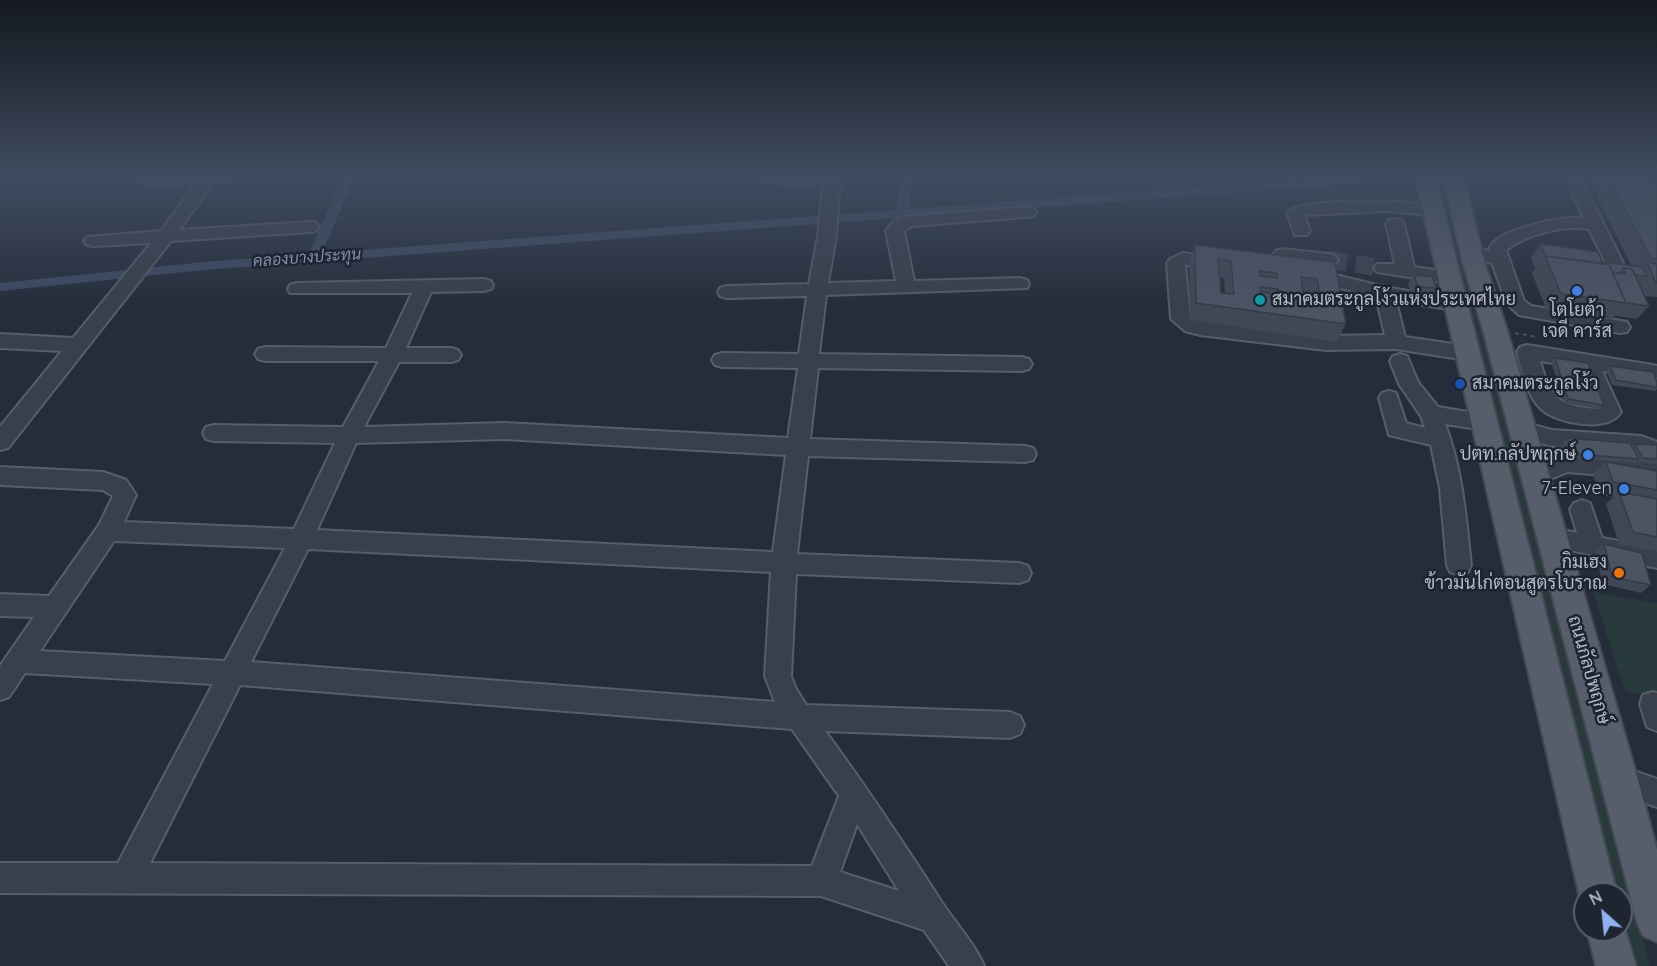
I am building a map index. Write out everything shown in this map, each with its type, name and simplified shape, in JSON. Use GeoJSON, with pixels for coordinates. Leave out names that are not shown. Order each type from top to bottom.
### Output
{"type":"FeatureCollection","features":[{"type":"Feature","properties":{"kind":"main road","name":"ถนนกัลปพฤกษ์"},"geometry":{"type":"LineString","coordinates":[[1435,221],[1595,882]]}},
{"type":"Feature","properties":{"kind":"main road","name":"ถนนกัลปพฤกษ์"},"geometry":{"type":"LineString","coordinates":[[1464,221],[1485,256],[1523,386],[1522,430],[1657,921]]}},
{"type":"Feature","properties":{"kind":"main road"},"geometry":{"type":"LineString","coordinates":[[1610,942],[1616,966]]}},
{"type":"Feature","properties":{"kind":"street"},"geometry":{"type":"LineString","coordinates":[[0,442],[177,221]]}},
{"type":"Feature","properties":{"kind":"street"},"geometry":{"type":"LineString","coordinates":[[829,221],[796,447],[784,564],[778,676],[783,692],[799,717],[854,793],[934,918],[968,966]]}},
{"type":"Feature","properties":{"kind":"street"},"geometry":{"type":"LineString","coordinates":[[906,287],[895,231],[908,221]]}},
{"type":"Feature","properties":{"kind":"street"},"geometry":{"type":"LineString","coordinates":[[1298,221],[1301,231]]}},
{"type":"Feature","properties":{"kind":"street"},"geometry":{"type":"LineString","coordinates":[[1593,221],[1614,263]]}},
{"type":"Feature","properties":{"kind":"street"},"geometry":{"type":"LineString","coordinates":[[1594,224],[1574,222],[1561,224],[1501,244],[1485,256],[1516,304],[1526,311],[1620,327]]}},
{"type":"Feature","properties":{"kind":"street"},"geometry":{"type":"LineString","coordinates":[[1395,224],[1406,271]]}},
{"type":"Feature","properties":{"kind":"street"},"geometry":{"type":"LineString","coordinates":[[93,241],[310,227]]}},
{"type":"Feature","properties":{"kind":"street"},"geometry":{"type":"LineString","coordinates":[[1234,265],[1188,259],[1178,260],[1176,263],[1181,319],[1200,328],[1398,352],[1467,353]]}},
{"type":"Feature","properties":{"kind":"street"},"geometry":{"type":"LineString","coordinates":[[1329,260],[1275,262],[1319,277],[1386,293],[1451,290]]}},
{"type":"Feature","properties":{"kind":"street"},"geometry":{"type":"LineString","coordinates":[[1383,268],[1406,271],[1451,290]]}},
{"type":"Feature","properties":{"kind":"street"},"geometry":{"type":"LineString","coordinates":[[727,292],[1020,284]]}},
{"type":"Feature","properties":{"kind":"street"},"geometry":{"type":"LineString","coordinates":[[297,289],[484,285]]}},
{"type":"Feature","properties":{"kind":"street"},"geometry":{"type":"LineString","coordinates":[[127,878],[302,538],[349,435],[393,354],[424,287]]}},
{"type":"Feature","properties":{"kind":"street"},"geometry":{"type":"LineString","coordinates":[[1386,293],[1398,352],[1409,384],[1431,414],[1442,440],[1450,475],[1459,565]]}},
{"type":"Feature","properties":{"kind":"street"},"geometry":{"type":"LineString","coordinates":[[0,341],[77,345]]}},
{"type":"Feature","properties":{"kind":"street"},"geometry":{"type":"LineString","coordinates":[[1513,350],[1653,372]]}},
{"type":"Feature","properties":{"kind":"street"},"geometry":{"type":"LineString","coordinates":[[264,354],[451,355]]}},
{"type":"Feature","properties":{"kind":"street"},"geometry":{"type":"LineString","coordinates":[[722,360],[1022,364]]}},
{"type":"Feature","properties":{"kind":"street"},"geometry":{"type":"LineString","coordinates":[[1523,386],[1551,407],[1593,416],[1606,415],[1610,412],[1588,362]]}},
{"type":"Feature","properties":{"kind":"street"},"geometry":{"type":"LineString","coordinates":[[1389,398],[1397,429],[1442,440]]}},
{"type":"Feature","properties":{"kind":"street"},"geometry":{"type":"LineString","coordinates":[[1431,414],[1484,422]]}},
{"type":"Feature","properties":{"kind":"street"},"geometry":{"type":"LineString","coordinates":[[1522,430],[1552,438],[1642,444],[1657,451]]}},
{"type":"Feature","properties":{"kind":"street"},"geometry":{"type":"LineString","coordinates":[[214,433],[349,435],[504,431],[796,447],[1024,454]]}},
{"type":"Feature","properties":{"kind":"street"},"geometry":{"type":"LineString","coordinates":[[1552,438],[1566,463]]}},
{"type":"Feature","properties":{"kind":"street"},"geometry":{"type":"LineString","coordinates":[[1535,476],[1566,463],[1657,471]]}},
{"type":"Feature","properties":{"kind":"street"},"geometry":{"type":"LineString","coordinates":[[0,476],[103,481],[117,486],[125,495],[108,531],[0,688]]}},
{"type":"Feature","properties":{"kind":"street"},"geometry":{"type":"LineString","coordinates":[[1582,509],[1592,546]]}},
{"type":"Feature","properties":{"kind":"street"},"geometry":{"type":"LineString","coordinates":[[108,531],[302,538],[784,564],[1019,573]]}},
{"type":"Feature","properties":{"kind":"street"},"geometry":{"type":"LineString","coordinates":[[1553,538],[1657,558]]}},
{"type":"Feature","properties":{"kind":"street"},"geometry":{"type":"LineString","coordinates":[[0,605],[55,607]]}},
{"type":"Feature","properties":{"kind":"street"},"geometry":{"type":"LineString","coordinates":[[17,661],[233,673],[799,717],[1010,725]]}},
{"type":"Feature","properties":{"kind":"street"},"geometry":{"type":"LineString","coordinates":[[1620,780],[1657,793]]}},
{"type":"Feature","properties":{"kind":"street"},"geometry":{"type":"LineString","coordinates":[[821,881],[854,793]]}},
{"type":"Feature","properties":{"kind":"street"},"geometry":{"type":"LineString","coordinates":[[0,878],[821,881],[934,918]]}},
{"type":"Feature","properties":{"kind":"shaded area"},"geometry":{"type":"Polygon","coordinates":[[[1444,221],[1454,221],[1628,882],[1615,882],[1444,221]]]}},
{"type":"Feature","properties":{"kind":"shaded area"},"geometry":{"type":"Polygon","coordinates":[[[1593,592],[1657,603],[1657,698],[1625,691],[1593,592]]]}},
{"type":"Feature","properties":{"kind":"shaded area"},"geometry":{"type":"Polygon","coordinates":[[[1633,901],[1650,966],[1636,966],[1630,942],[1633,942],[1633,901]]]}},
{"type":"Feature","properties":{"kind":"building"},"geometry":{"type":"Polygon","coordinates":[[[1632,221],[1657,221],[1657,259],[1651,258],[1632,221]]]}},
{"type":"Feature","properties":{"kind":"building"},"geometry":{"type":"Polygon","coordinates":[[[1541,244],[1598,252],[1603,264],[1545,256],[1541,244]]]}},
{"type":"Feature","properties":{"kind":"building"},"geometry":{"type":"Polygon","coordinates":[[[1195,245],[1335,262],[1346,324],[1196,303],[1195,245]],[[1218,259],[1221,293],[1234,294],[1231,261],[1218,259]],[[1259,271],[1260,276],[1277,278],[1277,273],[1259,271]],[[1301,277],[1304,298],[1321,300],[1317,279],[1301,277]],[[1260,287],[1261,292],[1279,295],[1278,289],[1260,287]]]}},
{"type":"Feature","properties":{"kind":"building"},"geometry":{"type":"Polygon","coordinates":[[[1545,256],[1609,264],[1626,303],[1561,294],[1545,256]]]}},
{"type":"Feature","properties":{"kind":"building"},"geometry":{"type":"Polygon","coordinates":[[[1602,262],[1643,267],[1647,276],[1635,275],[1632,269],[1623,268],[1620,274],[1612,272],[1609,264],[1602,262]]]}},
{"type":"Feature","properties":{"kind":"building"},"geometry":{"type":"Polygon","coordinates":[[[1647,262],[1657,264],[1657,283],[1656,283],[1647,262]]]}},
{"type":"Feature","properties":{"kind":"building"},"geometry":{"type":"Polygon","coordinates":[[[1623,268],[1632,269],[1649,306],[1626,303],[1612,272],[1626,274],[1623,268]]]}},
{"type":"Feature","properties":{"kind":"building"},"geometry":{"type":"Polygon","coordinates":[[[1414,275],[1432,277],[1437,288],[1418,287],[1414,275]]]}},
{"type":"Feature","properties":{"kind":"building"},"geometry":{"type":"Polygon","coordinates":[[[1555,358],[1588,363],[1604,405],[1568,399],[1555,358]]]}},
{"type":"Feature","properties":{"kind":"building"},"geometry":{"type":"Polygon","coordinates":[[[1610,366],[1653,372],[1657,387],[1616,380],[1610,366]]]}},
{"type":"Feature","properties":{"kind":"building"},"geometry":{"type":"Polygon","coordinates":[[[1567,438],[1630,443],[1639,459],[1575,454],[1567,438]]]}},
{"type":"Feature","properties":{"kind":"building"},"geometry":{"type":"Polygon","coordinates":[[[1635,444],[1657,445],[1657,459],[1643,458],[1635,444]]]}},
{"type":"Feature","properties":{"kind":"building"},"geometry":{"type":"Polygon","coordinates":[[[1606,462],[1657,471],[1657,490],[1613,482],[1606,462]]]}},
{"type":"Feature","properties":{"kind":"building"},"geometry":{"type":"Polygon","coordinates":[[[1619,492],[1657,499],[1657,537],[1633,532],[1619,492]]]}},
{"type":"Feature","properties":{"kind":"building"},"geometry":{"type":"Polygon","coordinates":[[[1604,544],[1642,553],[1651,585],[1612,577],[1604,544]]]}},
{"type":"Feature","properties":{"kind":"waterway"},"geometry":{"type":"LineString","coordinates":[[314,257],[330,221]]}},
{"type":"Feature","properties":{"kind":"waterway","name":"คลองบางประทุน"},"geometry":{"type":"LineString","coordinates":[[0,287],[204,266],[802,221]]}},
{"type":"Feature","properties":{"kind":"tunnel"},"geometry":{"type":"LineString","coordinates":[[1329,260],[1383,268]]}},
{"type":"Feature","properties":{"kind":"place","name":"โตโยต้า เจดี คาร์ส"},"geometry":{"type":"Point","coordinates":[1577,291]}},
{"type":"Feature","properties":{"kind":"place","name":"สมาคมตระกูลโง้วแห่งประเทศไทย"},"geometry":{"type":"Point","coordinates":[1260,300]}},
{"type":"Feature","properties":{"kind":"place","name":"สมาคมตระกูลโง้ว"},"geometry":{"type":"Point","coordinates":[1460,384]}},
{"type":"Feature","properties":{"kind":"place","name":"ปตท.กลัปพฤกษ์"},"geometry":{"type":"Point","coordinates":[1588,455]}},
{"type":"Feature","properties":{"kind":"place","name":"7-Eleven"},"geometry":{"type":"Point","coordinates":[1624,489]}},
{"type":"Feature","properties":{"kind":"place","name":"กิมเฮง ข้าวมันไก่ตอนสูตรโบราณ"},"geometry":{"type":"Point","coordinates":[1619,573]}}]}
